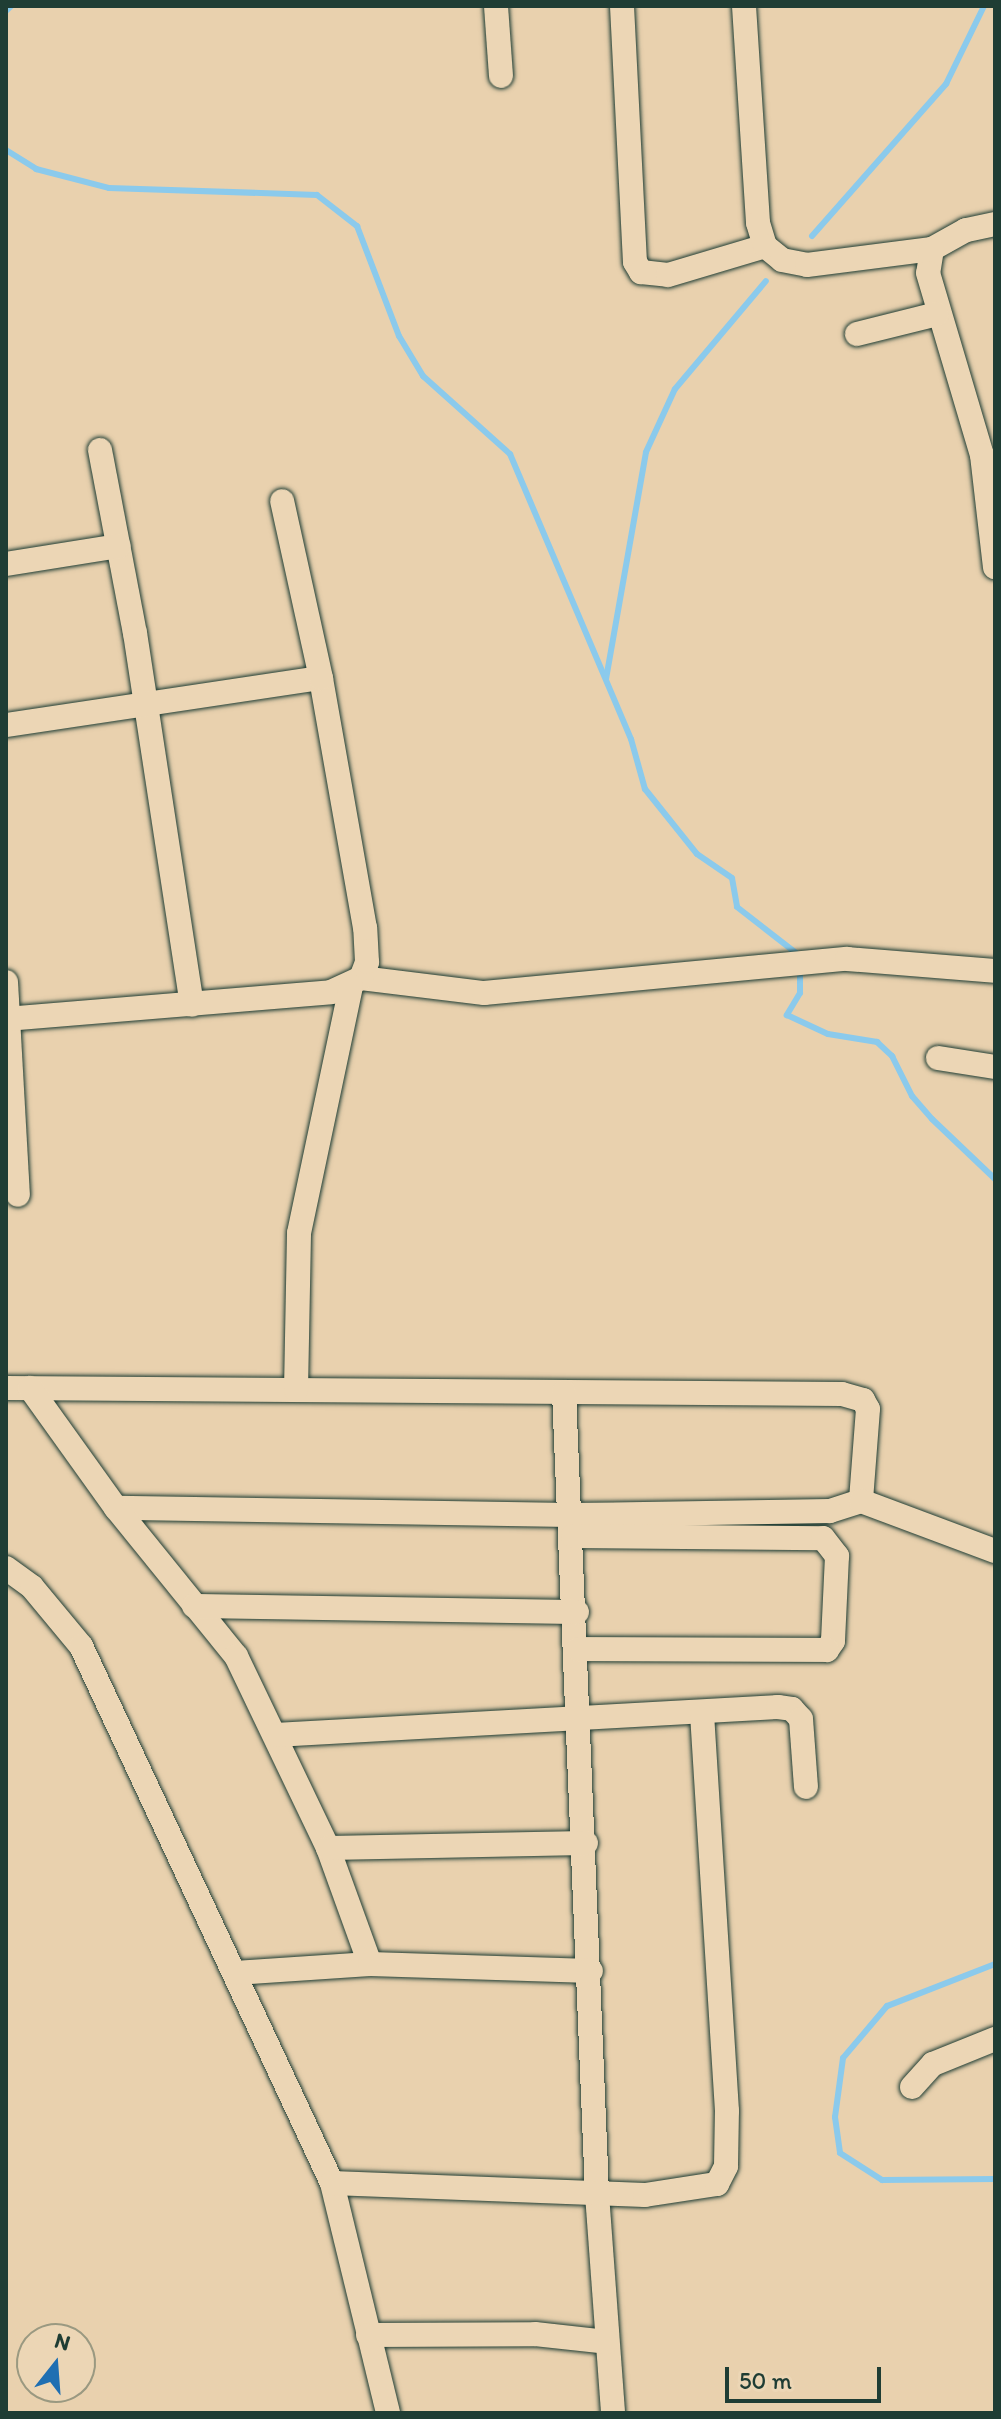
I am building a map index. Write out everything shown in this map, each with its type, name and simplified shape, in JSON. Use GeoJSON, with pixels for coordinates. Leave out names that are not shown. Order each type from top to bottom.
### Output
{"type":"FeatureCollection","features":[{"type":"Feature","properties":{"kind":"street"},"geometry":{"type":"LineString","coordinates":[[496,6],[501,76]]}},
{"type":"Feature","properties":{"kind":"street"},"geometry":{"type":"LineString","coordinates":[[622,6],[635,262],[641,272],[668,275],[765,246]]}},
{"type":"Feature","properties":{"kind":"street"},"geometry":{"type":"LineString","coordinates":[[744,6],[758,223],[765,246],[782,260],[807,265],[932,249],[966,230],[995,224]]}},
{"type":"Feature","properties":{"kind":"street"},"geometry":{"type":"LineString","coordinates":[[932,249],[928,273],[937,314],[989,455],[995,567]]}},
{"type":"Feature","properties":{"kind":"street"},"geometry":{"type":"LineString","coordinates":[[857,334],[937,314]]}},
{"type":"Feature","properties":{"kind":"street"},"geometry":{"type":"LineString","coordinates":[[100,450],[146,707],[192,1005]]}},
{"type":"Feature","properties":{"kind":"street"},"geometry":{"type":"LineString","coordinates":[[282,501],[321,678],[365,928],[367,962],[356,982],[299,1233],[296,1390]]}},
{"type":"Feature","properties":{"kind":"street"},"geometry":{"type":"LineString","coordinates":[[6,564],[119,546]]}},
{"type":"Feature","properties":{"kind":"street"},"geometry":{"type":"LineString","coordinates":[[6,725],[146,707],[321,678]]}},
{"type":"Feature","properties":{"kind":"street"},"geometry":{"type":"LineString","coordinates":[[9,1019],[192,1005],[356,982],[484,993],[847,959],[995,971]]}},
{"type":"Feature","properties":{"kind":"street"},"geometry":{"type":"LineString","coordinates":[[6,982],[18,1195]]}},
{"type":"Feature","properties":{"kind":"street"},"geometry":{"type":"LineString","coordinates":[[938,1058],[995,1067]]}},
{"type":"Feature","properties":{"kind":"street"},"geometry":{"type":"LineString","coordinates":[[18,1388],[854,1396],[863,1400],[868,1420],[861,1501]]}},
{"type":"Feature","properties":{"kind":"street"},"geometry":{"type":"LineString","coordinates":[[18,1388],[236,1656],[328,1848],[370,1964]]}},
{"type":"Feature","properties":{"kind":"street"},"geometry":{"type":"LineString","coordinates":[[564,1392],[577,1612],[597,2194],[613,2413]]}},
{"type":"Feature","properties":{"kind":"street"},"geometry":{"type":"LineString","coordinates":[[573,1525],[830,1511],[861,1501],[995,1551]]}},
{"type":"Feature","properties":{"kind":"street"},"geometry":{"type":"LineString","coordinates":[[116,1508],[823,1538],[837,1556],[833,1641],[827,1650],[578,1649]]}},
{"type":"Feature","properties":{"kind":"street"},"geometry":{"type":"LineString","coordinates":[[6,1568],[32,1587],[81,1646],[332,2183],[388,2413]]}},
{"type":"Feature","properties":{"kind":"street"},"geometry":{"type":"LineString","coordinates":[[194,1606],[577,1612]]}},
{"type":"Feature","properties":{"kind":"street"},"geometry":{"type":"LineString","coordinates":[[275,1735],[581,1716],[792,1709],[805,1733],[806,1787]]}},
{"type":"Feature","properties":{"kind":"street"},"geometry":{"type":"LineString","coordinates":[[332,2183],[597,2194],[691,2192],[717,2184],[726,2166],[702,1713]]}},
{"type":"Feature","properties":{"kind":"street"},"geometry":{"type":"LineString","coordinates":[[328,1848],[586,1843]]}},
{"type":"Feature","properties":{"kind":"street"},"geometry":{"type":"LineString","coordinates":[[235,1973],[370,1964],[591,1971]]}},
{"type":"Feature","properties":{"kind":"street"},"geometry":{"type":"LineString","coordinates":[[912,2087],[933,2064],[995,2039]]}},
{"type":"Feature","properties":{"kind":"street"},"geometry":{"type":"LineString","coordinates":[[368,2335],[535,2334],[607,2342]]}},
{"type":"Feature","properties":{"kind":"waterway"},"geometry":{"type":"LineString","coordinates":[[6,11],[11,6]]}},
{"type":"Feature","properties":{"kind":"waterway"},"geometry":{"type":"LineString","coordinates":[[812,236],[946,84],[984,6]]}},
{"type":"Feature","properties":{"kind":"waterway"},"geometry":{"type":"LineString","coordinates":[[6,150],[36,169],[109,188],[317,195],[357,226],[399,336],[423,376],[510,454],[631,739],[645,789],[697,854],[732,878],[737,907],[800,956]]}},
{"type":"Feature","properties":{"kind":"waterway"},"geometry":{"type":"LineString","coordinates":[[606,679],[646,452],[675,389],[766,281]]}},
{"type":"Feature","properties":{"kind":"waterway"},"geometry":{"type":"LineString","coordinates":[[800,968],[800,993],[787,1015],[828,1034],[877,1042],[892,1056],[912,1096],[995,1179]]}},
{"type":"Feature","properties":{"kind":"waterway"},"geometry":{"type":"LineString","coordinates":[[995,1964],[887,2006],[843,2058],[835,2117],[840,2153],[882,2180],[995,2179]]}}]}
